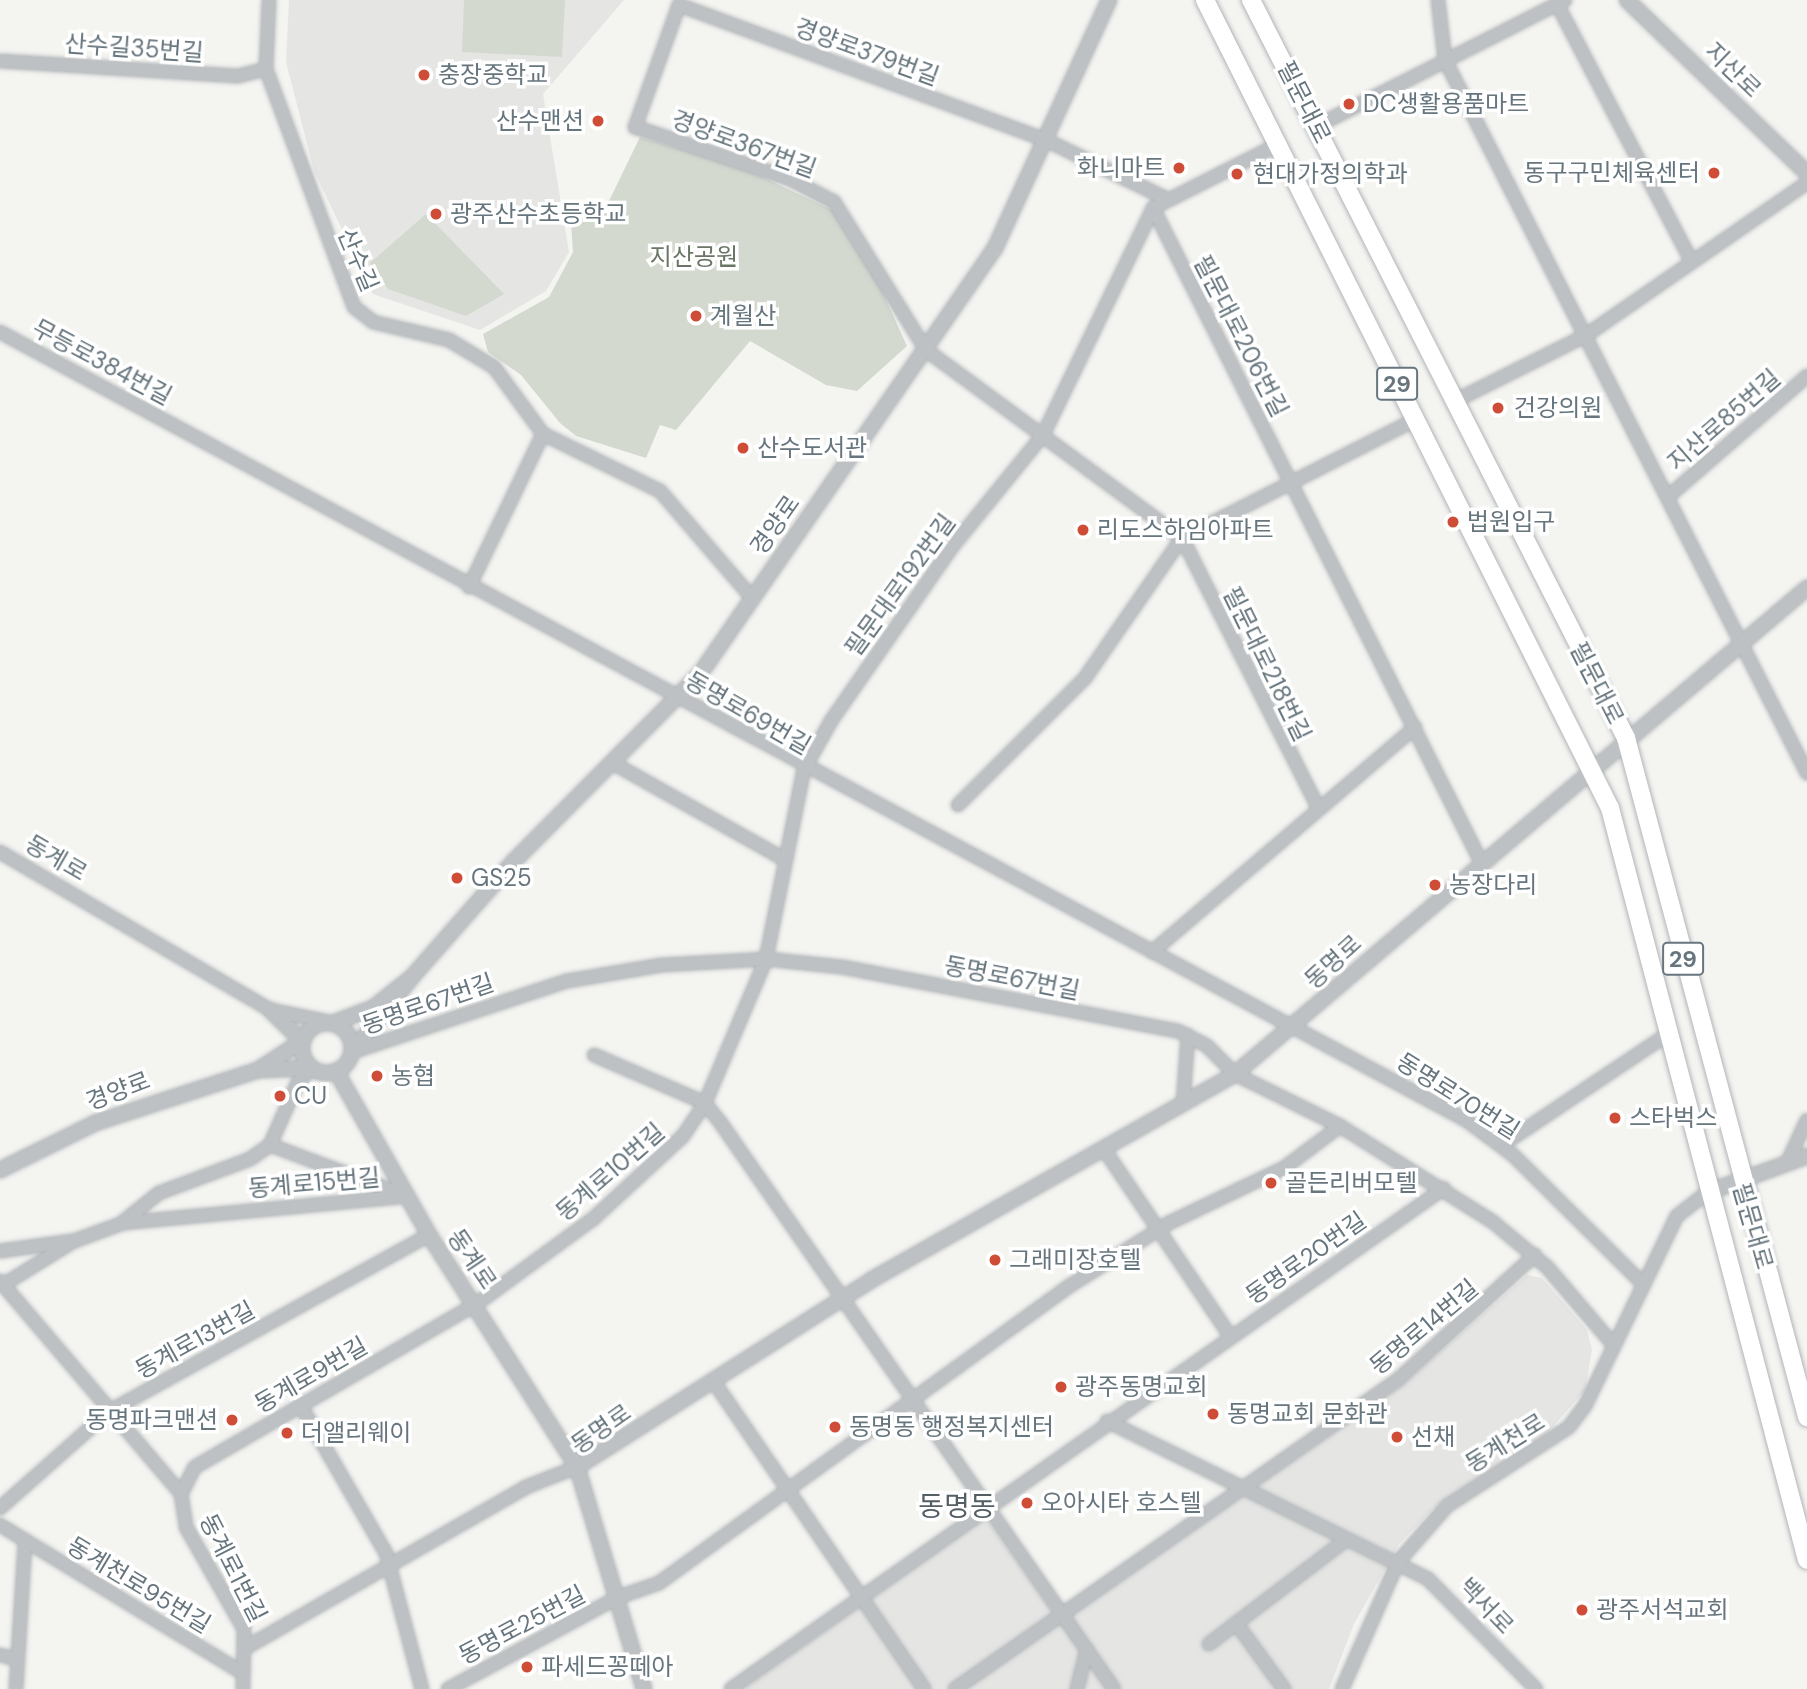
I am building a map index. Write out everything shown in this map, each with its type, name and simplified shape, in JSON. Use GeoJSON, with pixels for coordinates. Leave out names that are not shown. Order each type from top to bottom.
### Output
{"type":"FeatureCollection","features":[{"type":"Feature","properties":{"kind":"main road","name":"필문대로"},"geometry":{"type":"LineString","coordinates":[[1205,0],[1588,770],[1610,808],[1669,1033],[1706,1193],[1807,1560]]}},
{"type":"Feature","properties":{"kind":"main road","name":"필문대로"},"geometry":{"type":"LineString","coordinates":[[1251,0],[1626,738],[1739,1181],[1803,1380],[1807,1417]]}},
{"type":"Feature","properties":{"kind":"street","name":"산수길"},"geometry":{"type":"LineString","coordinates":[[270,0],[265,69],[354,307],[373,323],[449,340],[478,355],[513,386],[543,434]]}},
{"type":"Feature","properties":{"kind":"street","name":"경양로"},"geometry":{"type":"LineString","coordinates":[[336,1071],[412,976],[611,762],[677,696],[692,685],[995,248],[1109,0]]}},
{"type":"Feature","properties":{"kind":"street"},"geometry":{"type":"LineString","coordinates":[[1438,0],[1445,61]]}},
{"type":"Feature","properties":{"kind":"street","name":"지산로"},"geometry":{"type":"LineString","coordinates":[[1627,0],[1807,173]]}},
{"type":"Feature","properties":{"kind":"street","name":"경양로379번길"},"geometry":{"type":"LineString","coordinates":[[678,2],[1046,140]]}},
{"type":"Feature","properties":{"kind":"street","name":"경양로367번길"},"geometry":{"type":"LineString","coordinates":[[678,2],[635,127],[790,179],[834,202],[926,350]]}},
{"type":"Feature","properties":{"kind":"street"},"geometry":{"type":"LineString","coordinates":[[1317,126],[1561,2],[1692,262]]}},
{"type":"Feature","properties":{"kind":"street","name":"산수길35번길"},"geometry":{"type":"LineString","coordinates":[[0,61],[238,76],[265,69]]}},
{"type":"Feature","properties":{"kind":"street","name":"지산로85번길"},"geometry":{"type":"LineString","coordinates":[[1445,61],[1669,496],[1807,773]]}},
{"type":"Feature","properties":{"kind":"street"},"geometry":{"type":"LineString","coordinates":[[1046,140],[1166,198]]}},
{"type":"Feature","properties":{"kind":"street","name":"필문대로192번길"},"geometry":{"type":"LineString","coordinates":[[782,858],[804,769],[879,647],[1043,435],[1153,208],[1166,198],[1277,145]]}},
{"type":"Feature","properties":{"kind":"street"},"geometry":{"type":"LineString","coordinates":[[1455,401],[1585,337],[1807,183]]}},
{"type":"Feature","properties":{"kind":"street","name":"필문대로206번길"},"geometry":{"type":"LineString","coordinates":[[1153,208],[1291,482]]}},
{"type":"Feature","properties":{"kind":"street","name":"무등로384번길"},"geometry":{"type":"LineString","coordinates":[[0,332],[185,429]]}},
{"type":"Feature","properties":{"kind":"street"},"geometry":{"type":"LineString","coordinates":[[926,350],[1182,538]]}},
{"type":"Feature","properties":{"kind":"street","name":"지산로85번길"},"geometry":{"type":"LineString","coordinates":[[1669,496],[1807,376]]}},
{"type":"Feature","properties":{"kind":"street"},"geometry":{"type":"LineString","coordinates":[[958,805],[1085,678],[1182,538],[1415,420]]}},
{"type":"Feature","properties":{"kind":"street","name":"동명로69번길"},"geometry":{"type":"LineString","coordinates":[[185,429],[469,587],[677,696],[804,769],[1294,1028]]}},
{"type":"Feature","properties":{"kind":"street"},"geometry":{"type":"LineString","coordinates":[[469,587],[543,434],[660,491],[752,598]]}},
{"type":"Feature","properties":{"kind":"street"},"geometry":{"type":"LineString","coordinates":[[1291,482],[1481,862]]}},
{"type":"Feature","properties":{"kind":"street","name":"필문대로218번길"},"geometry":{"type":"LineString","coordinates":[[1182,538],[1318,807]]}},
{"type":"Feature","properties":{"kind":"street","name":"동명로"},"geometry":{"type":"LineString","coordinates":[[644,1689],[577,1467],[840,1302],[1235,1074],[1294,1028],[1588,770],[1807,588]]}},
{"type":"Feature","properties":{"kind":"street"},"geometry":{"type":"LineString","coordinates":[[1153,952],[1318,807],[1415,727]]}},
{"type":"Feature","properties":{"kind":"street"},"geometry":{"type":"LineString","coordinates":[[611,762],[782,858],[766,959]]}},
{"type":"Feature","properties":{"kind":"street","name":"동계로"},"geometry":{"type":"LineString","coordinates":[[0,852],[270,1010],[331,1023]]}},
{"type":"Feature","properties":{"kind":"street","name":"동명로67번길"},"geometry":{"type":"LineString","coordinates":[[352,1052],[567,981],[662,965],[766,959],[842,967],[1188,1035],[1235,1074],[1340,1126]]}},
{"type":"Feature","properties":{"kind":"street","name":"동계로10번길"},"geometry":{"type":"LineString","coordinates":[[475,1305],[647,1173],[705,1103],[766,959]]}},
{"type":"Feature","properties":{"kind":"street","name":"경양로"},"geometry":{"type":"LineString","coordinates":[[0,1170],[95,1123],[258,1070],[302,1041],[309,1029],[373,1008],[412,976]]}},
{"type":"Feature","properties":{"kind":"street"},"geometry":{"type":"LineString","coordinates":[[270,1010],[302,1041],[312,1068]]}},
{"type":"Feature","properties":{"kind":"street"},"geometry":{"type":"LineString","coordinates":[[331,1023],[350,1037],[352,1052]]}},
{"type":"Feature","properties":{"kind":"street","name":"동명로70번길"},"geometry":{"type":"LineString","coordinates":[[1294,1028],[1502,1145],[1640,1282]]}},
{"type":"Feature","properties":{"kind":"street"},"geometry":{"type":"LineString","coordinates":[[1502,1145],[1669,1033]]}},
{"type":"Feature","properties":{"kind":"street"},"geometry":{"type":"LineString","coordinates":[[1183,1104],[1188,1035]]}},
{"type":"Feature","properties":{"kind":"street"},"geometry":{"type":"LineString","coordinates":[[594,1055],[705,1103],[910,1403],[1114,1689]]}},
{"type":"Feature","properties":{"kind":"street"},"geometry":{"type":"LineString","coordinates":[[270,1145],[297,1084],[312,1068]]}},
{"type":"Feature","properties":{"kind":"street"},"geometry":{"type":"LineString","coordinates":[[258,1070],[312,1068],[336,1071]]}},
{"type":"Feature","properties":{"kind":"street","name":"동계로"},"geometry":{"type":"LineString","coordinates":[[336,1071],[429,1235],[577,1467]]}},
{"type":"Feature","properties":{"kind":"street"},"geometry":{"type":"LineString","coordinates":[[1787,1163],[1807,1120]]}},
{"type":"Feature","properties":{"kind":"street"},"geometry":{"type":"LineString","coordinates":[[1340,1126],[1444,1188],[1535,1255],[1611,1342]]}},
{"type":"Feature","properties":{"kind":"street","name":"동명로25번길"},"geometry":{"type":"LineString","coordinates":[[448,1689],[616,1598],[659,1583],[1155,1231],[1284,1168],[1340,1126]]}},
{"type":"Feature","properties":{"kind":"street","name":"동계로15번길"},"geometry":{"type":"LineString","coordinates":[[123,1223],[159,1193],[250,1159],[270,1145],[406,1196]]}},
{"type":"Feature","properties":{"kind":"street","name":"동명로20번길"},"geometry":{"type":"LineString","coordinates":[[1104,1149],[1155,1231],[1230,1336]]}},
{"type":"Feature","properties":{"kind":"street"},"geometry":{"type":"LineString","coordinates":[[1706,1193],[1807,1156]]}},
{"type":"Feature","properties":{"kind":"street","name":"동명로20번길"},"geometry":{"type":"LineString","coordinates":[[731,1689],[863,1600],[1107,1421],[1444,1188]]}},
{"type":"Feature","properties":{"kind":"street","name":"동계천로"},"geometry":{"type":"LineString","coordinates":[[1342,1689],[1398,1562],[1447,1506],[1569,1427],[1585,1406],[1611,1342],[1640,1282],[1677,1216],[1706,1193]]}},
{"type":"Feature","properties":{"kind":"street","name":"동계로15번길"},"geometry":{"type":"LineString","coordinates":[[2,1283],[74,1241],[123,1223],[406,1196]]}},
{"type":"Feature","properties":{"kind":"street","name":"동계로13번길"},"geometry":{"type":"LineString","coordinates":[[0,1508],[108,1412],[429,1235]]}},
{"type":"Feature","properties":{"kind":"street"},"geometry":{"type":"LineString","coordinates":[[0,1251],[74,1241]]}},
{"type":"Feature","properties":{"kind":"street","name":"동명로14번길"},"geometry":{"type":"LineString","coordinates":[[955,1689],[1418,1366],[1535,1255]]}},
{"type":"Feature","properties":{"kind":"street","name":"동계로1번길"},"geometry":{"type":"LineString","coordinates":[[2,1283],[108,1412],[181,1494],[186,1527],[236,1612],[247,1647],[242,1673]]}},
{"type":"Feature","properties":{"kind":"street","name":"동계로9번길"},"geometry":{"type":"LineString","coordinates":[[181,1494],[195,1467],[475,1305]]}},
{"type":"Feature","properties":{"kind":"street"},"geometry":{"type":"LineString","coordinates":[[714,1382],[924,1689]]}},
{"type":"Feature","properties":{"kind":"street"},"geometry":{"type":"LineString","coordinates":[[301,1406],[391,1566],[422,1689]]}},
{"type":"Feature","properties":{"kind":"street"},"geometry":{"type":"LineString","coordinates":[[1107,1421],[1240,1490],[1398,1562]]}},
{"type":"Feature","properties":{"kind":"street","name":"동계로1번길"},"geometry":{"type":"LineString","coordinates":[[247,1647],[526,1486],[577,1467]]}},
{"type":"Feature","properties":{"kind":"street","name":"동계천로95번길"},"geometry":{"type":"LineString","coordinates":[[0,1525],[242,1673]]}},
{"type":"Feature","properties":{"kind":"street"},"geometry":{"type":"LineString","coordinates":[[1209,1644],[1347,1539]]}},
{"type":"Feature","properties":{"kind":"street"},"geometry":{"type":"LineString","coordinates":[[16,1689],[24,1540]]}},
{"type":"Feature","properties":{"kind":"street","name":"백서로"},"geometry":{"type":"LineString","coordinates":[[1398,1562],[1450,1597],[1536,1689]]}},
{"type":"Feature","properties":{"kind":"street"},"geometry":{"type":"LineString","coordinates":[[1236,1623],[1280,1688]]}},
{"type":"Feature","properties":{"kind":"street"},"geometry":{"type":"LineString","coordinates":[[1077,1689],[1087,1649]]}},
{"type":"Feature","properties":{"kind":"street"},"geometry":{"type":"LineString","coordinates":[[0,1655],[17,1658]]}},
{"type":"Feature","properties":{"kind":"street"},"geometry":{"type":"LineString","coordinates":[[242,1673],[243,1689]]}},
{"type":"Feature","properties":{"kind":"shaded area"},"geometry":{"type":"Polygon","coordinates":[[[289,0],[624,0],[543,94],[569,252],[546,291],[480,330],[373,294],[314,171],[286,62],[289,0]]]}},
{"type":"Feature","properties":{"kind":"shaded area"},"geometry":{"type":"Polygon","coordinates":[[[1527,1275],[1542,1278],[1587,1330],[1592,1350],[1585,1390],[1543,1438],[1433,1509],[1399,1544],[1354,1624],[1329,1689],[745,1689],[979,1521],[987,1521],[1060,1623],[1408,1381],[1527,1275]]]}},
{"type":"Feature","properties":{"kind":"green space"},"geometry":{"type":"Polygon","coordinates":[[[464,0],[565,0],[562,57],[462,52],[464,0]]]}},
{"type":"Feature","properties":{"kind":"green space","name":"지산공원"},"geometry":{"type":"Polygon","coordinates":[[[640,137],[746,169],[834,211],[871,267],[907,346],[857,391],[826,385],[750,341],[676,430],[660,425],[646,458],[576,436],[560,423],[521,375],[488,352],[483,334],[549,297],[573,252],[570,208],[607,205],[640,137]]]}},
{"type":"Feature","properties":{"kind":"green space"},"geometry":{"type":"Polygon","coordinates":[[[426,214],[504,294],[466,316],[388,289],[370,263],[426,214]]]}},
{"type":"Feature","properties":{"kind":"place","name":"충장중학교"},"geometry":{"type":"Point","coordinates":[424,75]}},
{"type":"Feature","properties":{"kind":"place","name":"DC생활용품마트"},"geometry":{"type":"Point","coordinates":[1349,104]}},
{"type":"Feature","properties":{"kind":"place","name":"산수맨션"},"geometry":{"type":"Point","coordinates":[598,121]}},
{"type":"Feature","properties":{"kind":"place","name":"화니마트"},"geometry":{"type":"Point","coordinates":[1179,168]}},
{"type":"Feature","properties":{"kind":"place","name":"동구구민체육센터"},"geometry":{"type":"Point","coordinates":[1714,173]}},
{"type":"Feature","properties":{"kind":"place","name":"현대가정의학과"},"geometry":{"type":"Point","coordinates":[1237,174]}},
{"type":"Feature","properties":{"kind":"place","name":"광주산수초등학교"},"geometry":{"type":"Point","coordinates":[436,214]}},
{"type":"Feature","properties":{"kind":"place","name":"계월산"},"geometry":{"type":"Point","coordinates":[696,316]}},
{"type":"Feature","properties":{"kind":"place","name":"건강의원"},"geometry":{"type":"Point","coordinates":[1498,408]}},
{"type":"Feature","properties":{"kind":"place","name":"산수도서관"},"geometry":{"type":"Point","coordinates":[743,448]}},
{"type":"Feature","properties":{"kind":"place","name":"법원입구"},"geometry":{"type":"Point","coordinates":[1453,522]}},
{"type":"Feature","properties":{"kind":"place","name":"리도스하임아파트"},"geometry":{"type":"Point","coordinates":[1083,530]}},
{"type":"Feature","properties":{"kind":"place","name":"GS25"},"geometry":{"type":"Point","coordinates":[457,878]}},
{"type":"Feature","properties":{"kind":"place","name":"농장다리"},"geometry":{"type":"Point","coordinates":[1435,885]}},
{"type":"Feature","properties":{"kind":"place","name":"농협"},"geometry":{"type":"Point","coordinates":[377,1076]}},
{"type":"Feature","properties":{"kind":"place","name":"CU"},"geometry":{"type":"Point","coordinates":[280,1096]}},
{"type":"Feature","properties":{"kind":"place","name":"스타벅스"},"geometry":{"type":"Point","coordinates":[1615,1118]}},
{"type":"Feature","properties":{"kind":"place","name":"골든리버모텔"},"geometry":{"type":"Point","coordinates":[1271,1183]}},
{"type":"Feature","properties":{"kind":"place","name":"그래미장호텔"},"geometry":{"type":"Point","coordinates":[995,1260]}},
{"type":"Feature","properties":{"kind":"place","name":"광주동명교회"},"geometry":{"type":"Point","coordinates":[1061,1387]}},
{"type":"Feature","properties":{"kind":"place","name":"동명교회 문화관"},"geometry":{"type":"Point","coordinates":[1213,1414]}},
{"type":"Feature","properties":{"kind":"place","name":"동명파크맨션"},"geometry":{"type":"Point","coordinates":[232,1420]}},
{"type":"Feature","properties":{"kind":"place","name":"동명동 행정복지센터"},"geometry":{"type":"Point","coordinates":[835,1427]}},
{"type":"Feature","properties":{"kind":"place","name":"더앨리웨이"},"geometry":{"type":"Point","coordinates":[287,1433]}},
{"type":"Feature","properties":{"kind":"place","name":"선채"},"geometry":{"type":"Point","coordinates":[1397,1437]}},
{"type":"Feature","properties":{"kind":"place","name":"오아시타 호스텔"},"geometry":{"type":"Point","coordinates":[1027,1503]}},
{"type":"Feature","properties":{"kind":"place","name":"광주서석교회"},"geometry":{"type":"Point","coordinates":[1582,1610]}},
{"type":"Feature","properties":{"kind":"place","name":"파세드꽁떼아"},"geometry":{"type":"Point","coordinates":[527,1667]}},
{"type":"Feature","properties":{"kind":"district","name":"동명동"},"geometry":{"type":"Point","coordinates":[957,1507]}}]}
